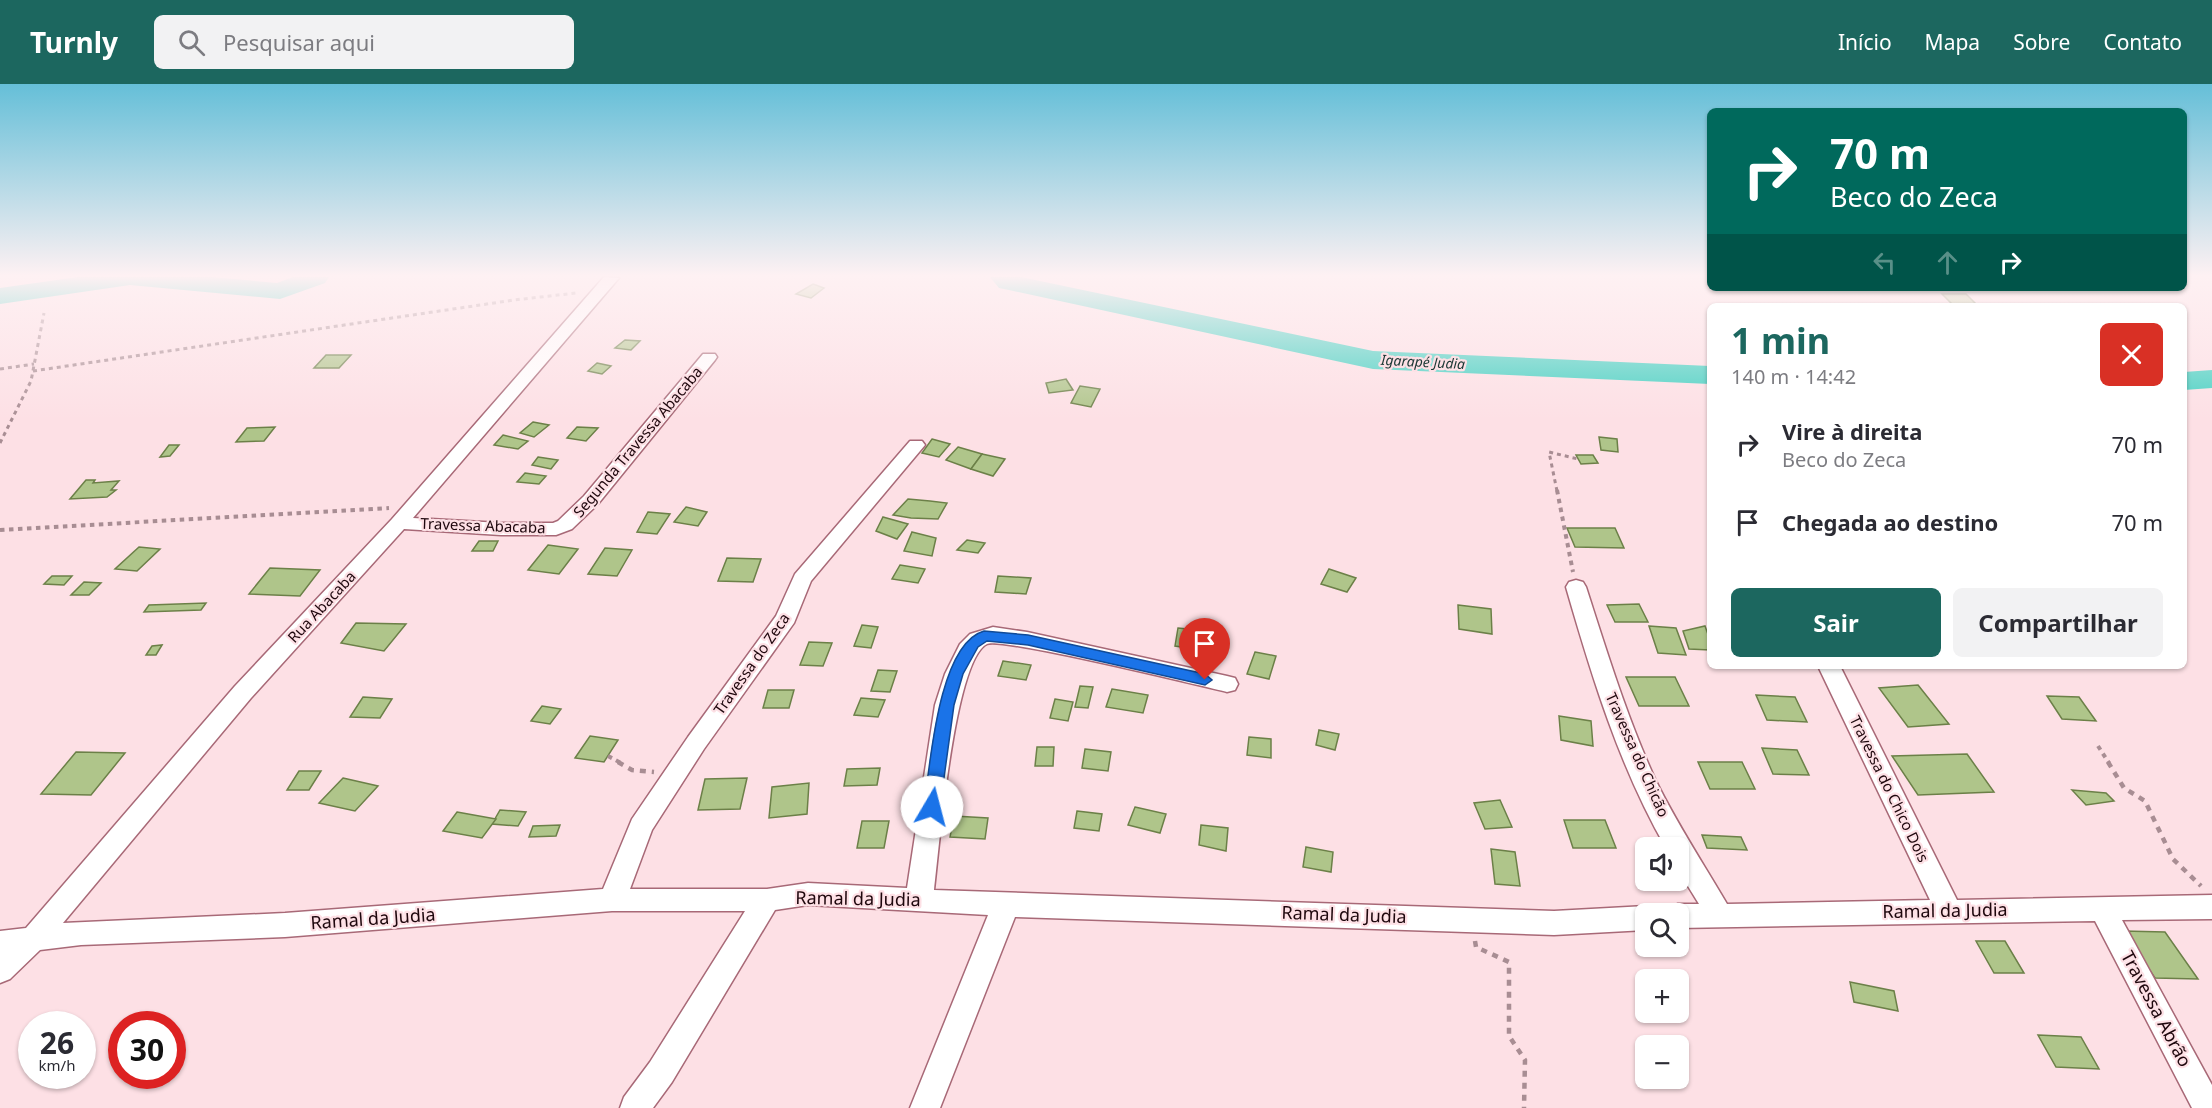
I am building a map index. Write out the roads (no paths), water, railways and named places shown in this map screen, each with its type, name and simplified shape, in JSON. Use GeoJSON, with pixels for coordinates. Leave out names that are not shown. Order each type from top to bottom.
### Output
{"type":"FeatureCollection","features":[{"type":"Feature","properties":{"kind":"street","name":"Rua Abacaba"},"geometry":{"type":"LineString","coordinates":[[0,970],[34,938],[243,692],[405,515],[571,325]]}},
{"type":"Feature","properties":{"kind":"street","name":"Segunda Travessa Abacaba"},"geometry":{"type":"LineString","coordinates":[[565,525],[591,500],[709,357]]}},
{"type":"Feature","properties":{"kind":"street","name":"Travessa do Zeca"},"geometry":{"type":"LineString","coordinates":[[612,900],[641,826],[786,618],[802,579],[916,445]]}},
{"type":"Feature","properties":{"kind":"street","name":"Travessa Abacaba"},"geometry":{"type":"LineString","coordinates":[[405,515],[501,529],[556,529],[565,525]]}},
{"type":"Feature","properties":{"kind":"street","name":"Travessa do Chicão"},"geometry":{"type":"LineString","coordinates":[[1576,587],[1600,669],[1633,753],[1657,807],[1719,914]]}},
{"type":"Feature","properties":{"kind":"street"},"geometry":{"type":"LineString","coordinates":[[919,900],[947,705],[956,674],[968,649],[978,639],[984,636],[1028,640],[1227,684]]}},
{"type":"Feature","properties":{"kind":"street","name":"Travessa do Chico Dois"},"geometry":{"type":"LineString","coordinates":[[1830,669],[1949,911]]}},
{"type":"Feature","properties":{"kind":"street","name":"Ramal da Judia"},"geometry":{"type":"LineString","coordinates":[[0,943],[81,933],[285,925],[612,900],[767,900],[808,894],[1006,905],[1554,923],[1635,919]]}},
{"type":"Feature","properties":{"kind":"street","name":"Ramal da Judia"},"geometry":{"type":"LineString","coordinates":[[1689,915],[2103,910],[2208,898]]}},
{"type":"Feature","properties":{"kind":"street"},"geometry":{"type":"LineString","coordinates":[[635,1108],[661,1072],[767,900]]}},
{"type":"Feature","properties":{"kind":"street"},"geometry":{"type":"LineString","coordinates":[[925,1108],[1006,905]]}},
{"type":"Feature","properties":{"kind":"street","name":"Travessa Abrão"},"geometry":{"type":"LineString","coordinates":[[2103,910],[2208,1108]]}},
{"type":"Feature","properties":{"kind":"waterway","name":"Igarapé Judia"},"geometry":{"type":"LineString","coordinates":[[1209,325],[1373,360],[1707,375]]}},
{"type":"Feature","properties":{"kind":"waterway","name":"Igarapé Judia"},"geometry":{"type":"LineString","coordinates":[[2187,381],[2212,379]]}}]}
